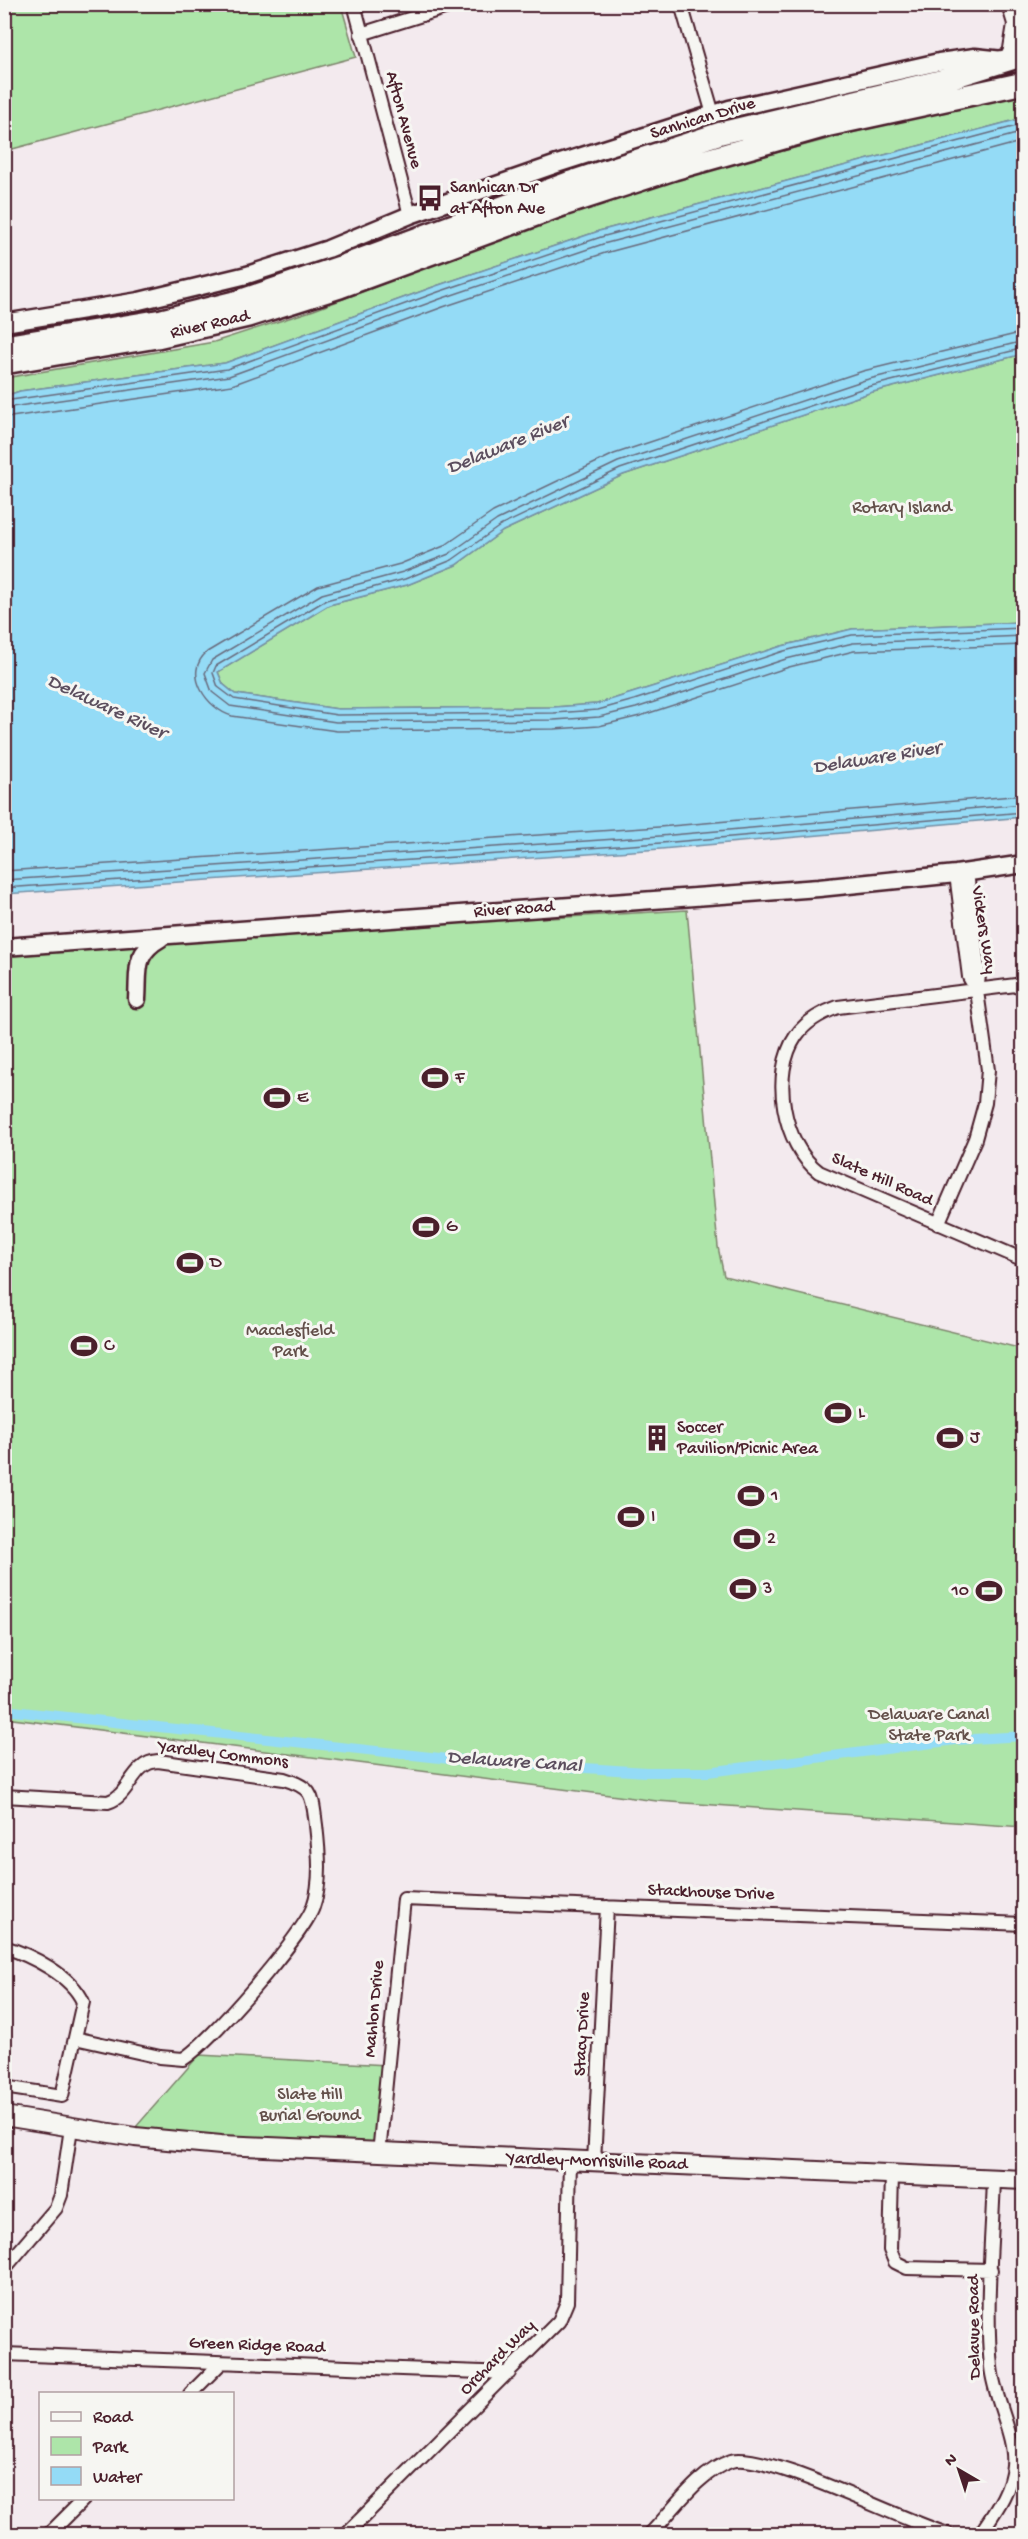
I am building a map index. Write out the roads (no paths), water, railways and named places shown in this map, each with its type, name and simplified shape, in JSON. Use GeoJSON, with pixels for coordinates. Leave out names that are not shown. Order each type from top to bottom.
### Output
{"type":"FeatureCollection","features":[{"type":"Feature","properties":{"kind":"highway","name":"River Road"},"geometry":{"type":"LineString","coordinates":[[4,346],[193,313],[288,286],[568,183],[722,133],[940,81],[1016,58]]}},
{"type":"Feature","properties":{"kind":"highway","name":"River Road"},"geometry":{"type":"LineString","coordinates":[[4,363],[157,337],[248,316],[320,294],[553,208],[674,169],[830,125],[1023,83]]}},
{"type":"Feature","properties":{"kind":"main road","name":"Sanhican Drive"},"geometry":{"type":"LineString","coordinates":[[4,323],[193,290],[287,263],[391,225],[410,215],[712,114],[939,62],[975,57],[1016,58]]}},
{"type":"Feature","properties":{"kind":"main road","name":"River Road"},"geometry":{"type":"LineString","coordinates":[[4,947],[819,888],[1023,864]]}},
{"type":"Feature","properties":{"kind":"main road"},"geometry":{"type":"LineString","coordinates":[[132,938],[137,999],[141,955],[145,948],[165,936]]}},
{"type":"Feature","properties":{"kind":"main road","name":"Yardley-Morrisville Road"},"geometry":{"type":"LineString","coordinates":[[4,2116],[71,2128],[171,2140],[379,2154],[1023,2180]]}},
{"type":"Feature","properties":{"kind":"street","name":"Afton Avenue"},"geometry":{"type":"LineString","coordinates":[[354,4],[410,215]]}},
{"type":"Feature","properties":{"kind":"street"},"geometry":{"type":"LineString","coordinates":[[361,34],[457,4]]}},
{"type":"Feature","properties":{"kind":"street"},"geometry":{"type":"LineString","coordinates":[[681,4],[712,114]]}},
{"type":"Feature","properties":{"kind":"street"},"geometry":{"type":"LineString","coordinates":[[1008,4],[1019,29],[1016,58]]}},
{"type":"Feature","properties":{"kind":"street","name":"Vickers Way"},"geometry":{"type":"LineString","coordinates":[[938,1224],[975,1139],[985,1103],[987,1070],[977,991],[969,977],[961,873]]}},
{"type":"Feature","properties":{"kind":"street","name":"Slate Hill Road"},"geometry":{"type":"LineString","coordinates":[[1023,984],[838,1007],[825,1011],[796,1035],[784,1067],[789,1132],[804,1158],[824,1174],[1023,1260]]}},
{"type":"Feature","properties":{"kind":"street","name":"Yardley Commons"},"geometry":{"type":"LineString","coordinates":[[4,1796],[108,1802],[119,1796],[139,1770],[158,1761],[284,1779],[302,1785],[311,1795],[319,1871],[313,1909],[304,1926],[275,1963],[211,2034],[183,2059],[160,2057],[75,2038]]}},
{"type":"Feature","properties":{"kind":"street","name":"Stackhouse Drive"},"geometry":{"type":"LineString","coordinates":[[403,1905],[404,1899],[450,1899],[1023,1924]]}},
{"type":"Feature","properties":{"kind":"street","name":"Mahlon Drive"},"geometry":{"type":"LineString","coordinates":[[379,2154],[403,1905]]}},
{"type":"Feature","properties":{"kind":"street","name":"Stacy Drive"},"geometry":{"type":"LineString","coordinates":[[594,2162],[607,1907]]}},
{"type":"Feature","properties":{"kind":"street"},"geometry":{"type":"LineString","coordinates":[[4,1947],[19,1951],[78,1991],[83,2002],[62,2096],[4,2087]]}},
{"type":"Feature","properties":{"kind":"street"},"geometry":{"type":"LineString","coordinates":[[4,2269],[56,2208],[61,2195],[71,2128]]}},
{"type":"Feature","properties":{"kind":"street","name":"Orchard Way"},"geometry":{"type":"LineString","coordinates":[[346,2535],[554,2328],[564,2312],[567,2302],[570,2230],[570,2161]]}},
{"type":"Feature","properties":{"kind":"street"},"geometry":{"type":"LineString","coordinates":[[892,2175],[890,2250],[895,2262],[907,2268],[992,2270]]}},
{"type":"Feature","properties":{"kind":"street","name":"Delavue Road"},"geometry":{"type":"LineString","coordinates":[[980,2535],[999,2504],[1011,2477],[1017,2443],[999,2409],[991,2366],[994,2179]]}},
{"type":"Feature","properties":{"kind":"street","name":"Green Ridge Road"},"geometry":{"type":"LineString","coordinates":[[4,2354],[509,2373]]}},
{"type":"Feature","properties":{"kind":"street"},"geometry":{"type":"LineString","coordinates":[[192,2392],[221,2363]]}},
{"type":"Feature","properties":{"kind":"street"},"geometry":{"type":"LineString","coordinates":[[650,2535],[703,2479],[731,2461],[750,2460],[805,2477],[948,2535]]}},
{"type":"Feature","properties":{"kind":"street"},"geometry":{"type":"LineString","coordinates":[[48,2535],[84,2500]]}},
{"type":"Feature","properties":{"kind":"water","name":"Delaware River"},"geometry":{"type":"Polygon","coordinates":[[[1023,118],[1023,354],[869,393],[623,475],[503,531],[456,565],[407,585],[329,605],[218,672],[223,684],[235,694],[338,709],[554,707],[597,704],[782,646],[852,629],[1023,622],[1023,817],[661,849],[5,894],[5,396],[20,391],[225,363],[436,286],[599,231],[1023,118]]]}},
{"type":"Feature","properties":{"kind":"waterway","name":"Delaware Canal"},"geometry":{"type":"LineString","coordinates":[[4,1710],[449,1759],[646,1772],[708,1772],[956,1740],[1024,1736]]}},
{"type":"Feature","properties":{"kind":"place","name":"Sanhican Dr at Afton Ave"},"geometry":{"type":"Point","coordinates":[430,198]}},
{"type":"Feature","properties":{"kind":"place","name":"F"},"geometry":{"type":"Point","coordinates":[435,1078]}},
{"type":"Feature","properties":{"kind":"place","name":"E"},"geometry":{"type":"Point","coordinates":[277,1098]}},
{"type":"Feature","properties":{"kind":"place","name":"G"},"geometry":{"type":"Point","coordinates":[426,1227]}},
{"type":"Feature","properties":{"kind":"place","name":"D"},"geometry":{"type":"Point","coordinates":[190,1263]}},
{"type":"Feature","properties":{"kind":"place","name":"C"},"geometry":{"type":"Point","coordinates":[84,1346]}},
{"type":"Feature","properties":{"kind":"place","name":"L"},"geometry":{"type":"Point","coordinates":[838,1413]}},
{"type":"Feature","properties":{"kind":"place","name":"Soccer Pavilion/Picnic Area"},"geometry":{"type":"Point","coordinates":[657,1438]}},
{"type":"Feature","properties":{"kind":"place","name":"J"},"geometry":{"type":"Point","coordinates":[950,1438]}},
{"type":"Feature","properties":{"kind":"place","name":"1"},"geometry":{"type":"Point","coordinates":[751,1496]}},
{"type":"Feature","properties":{"kind":"place","name":"I"},"geometry":{"type":"Point","coordinates":[631,1517]}},
{"type":"Feature","properties":{"kind":"place","name":"2"},"geometry":{"type":"Point","coordinates":[747,1539]}},
{"type":"Feature","properties":{"kind":"place","name":"3"},"geometry":{"type":"Point","coordinates":[743,1589]}},
{"type":"Feature","properties":{"kind":"place","name":"10"},"geometry":{"type":"Point","coordinates":[989,1591]}},
{"type":"Feature","properties":{"kind":"park label","name":"Rotary Island"},"geometry":{"type":"Point","coordinates":[902,508]}},
{"type":"Feature","properties":{"kind":"park label","name":"Macclesfield Park"},"geometry":{"type":"Point","coordinates":[290,1341]}},
{"type":"Feature","properties":{"kind":"park label","name":"Delaware Canal State Park"},"geometry":{"type":"Point","coordinates":[929,1725]}},
{"type":"Feature","properties":{"kind":"park label","name":"Slate Hill Burial Ground"},"geometry":{"type":"Point","coordinates":[310,2105]}}]}
